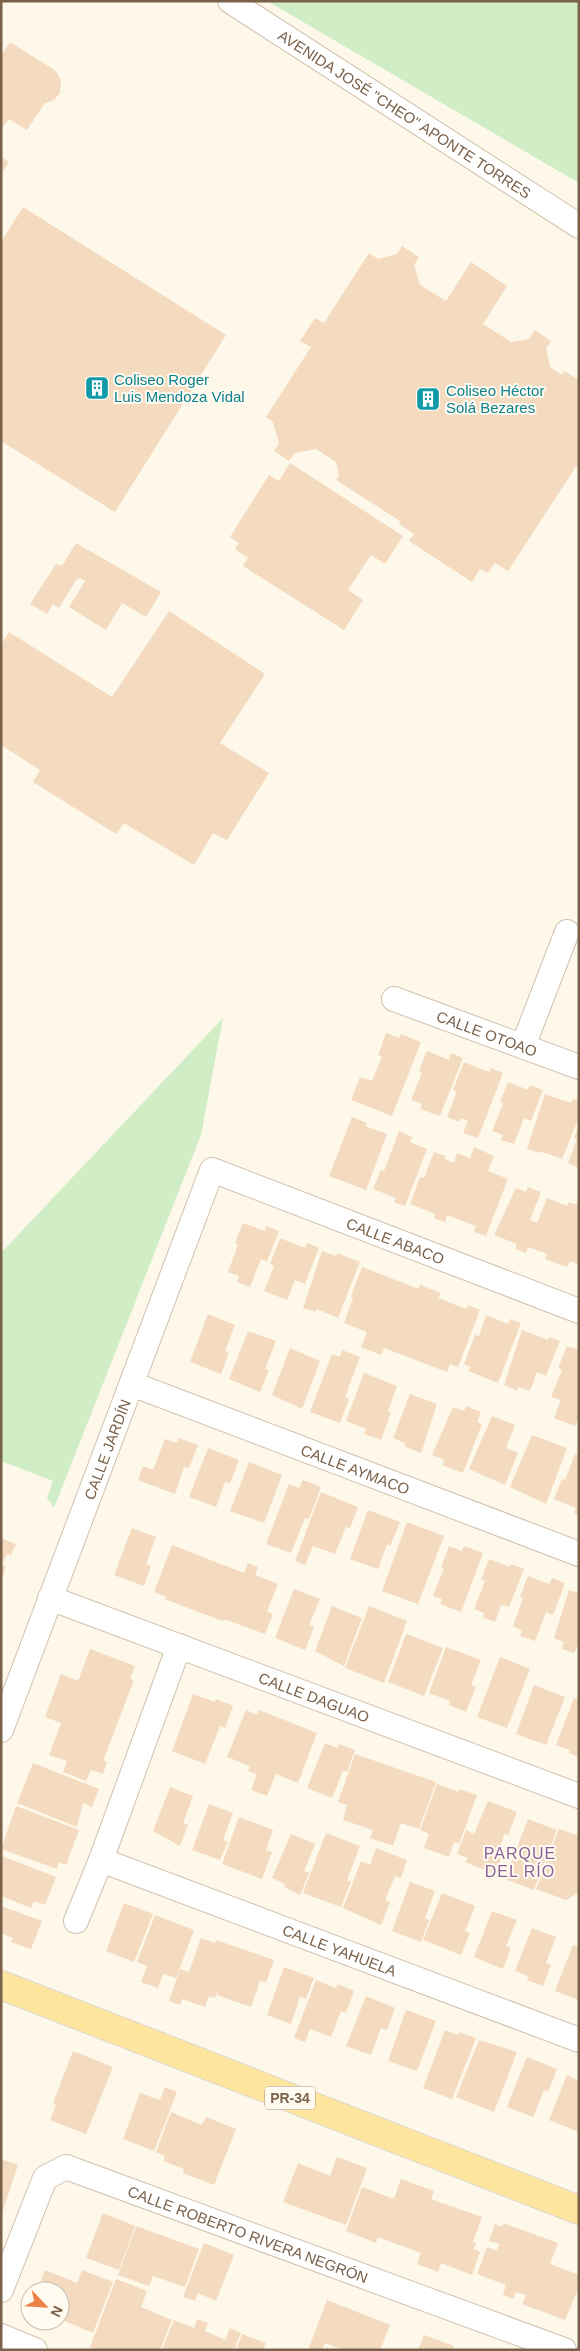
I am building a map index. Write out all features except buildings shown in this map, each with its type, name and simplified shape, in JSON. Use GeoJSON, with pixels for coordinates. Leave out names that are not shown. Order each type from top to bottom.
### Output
{"type":"FeatureCollection","features":[{"type":"Feature","properties":{"kind":"main road","name":"PR-34"},"geometry":{"type":"LineString","coordinates":[[1,1985],[579,2210]]}},
{"type":"Feature","properties":{"kind":"street","name":"AVENIDA JOSÉ \"CHEO\" APONTE TORRES"},"geometry":{"type":"LineString","coordinates":[[230,1],[579,226]]}},
{"type":"Feature","properties":{"kind":"street"},"geometry":{"type":"LineString","coordinates":[[523,1046],[567,932]]}},
{"type":"Feature","properties":{"kind":"street","name":"CALLE OTOAO"},"geometry":{"type":"LineString","coordinates":[[394,999],[579,1067]]}},
{"type":"Feature","properties":{"kind":"street","name":"CALLE ABACO"},"geometry":{"type":"LineString","coordinates":[[212,1170],[579,1311]]}},
{"type":"Feature","properties":{"kind":"street","name":"CALLE JARDÍN"},"geometry":{"type":"LineString","coordinates":[[1,1730],[212,1170]]}},
{"type":"Feature","properties":{"kind":"street","name":"CALLE AYMACO"},"geometry":{"type":"LineString","coordinates":[[132,1384],[579,1554]]}},
{"type":"Feature","properties":{"kind":"street","name":"CALLE DAGUAO"},"geometry":{"type":"LineString","coordinates":[[50,1598],[579,1796]]}},
{"type":"Feature","properties":{"kind":"street"},"geometry":{"type":"LineString","coordinates":[[76,1921],[101,1860],[179,1646]]}},
{"type":"Feature","properties":{"kind":"street","name":"CALLE YAHUELA"},"geometry":{"type":"LineString","coordinates":[[101,1860],[579,2040]]}},
{"type":"Feature","properties":{"kind":"street","name":"CALLE ROBERTO RIVERA NEGRÓN"},"geometry":{"type":"LineString","coordinates":[[1,2290],[45,2178],[66,2167],[561,2349]]}},
{"type":"Feature","properties":{"kind":"street"},"geometry":{"type":"LineString","coordinates":[[1,2336],[35,2350]]}},
{"type":"Feature","properties":{"kind":"green space"},"geometry":{"type":"Polygon","coordinates":[[[267,1],[579,1],[579,183],[267,1]]]}},
{"type":"Feature","properties":{"kind":"green space"},"geometry":{"type":"Polygon","coordinates":[[[223,1018],[201,1135],[54,1508],[47,1498],[53,1481],[1,1461],[1,1253],[223,1018]]]}},
{"type":"Feature","properties":{"kind":"place","name":"Coliseo Roger Luis Mendoza Vidal"},"geometry":{"type":"Point","coordinates":[97,388]}},
{"type":"Feature","properties":{"kind":"place","name":"Coliseo Héctor Solá Bezares"},"geometry":{"type":"Point","coordinates":[428,399]}},
{"type":"Feature","properties":{"kind":"district","name":"PARQUE DEL RÍO"},"geometry":{"type":"Point","coordinates":[520,1862]}}]}
